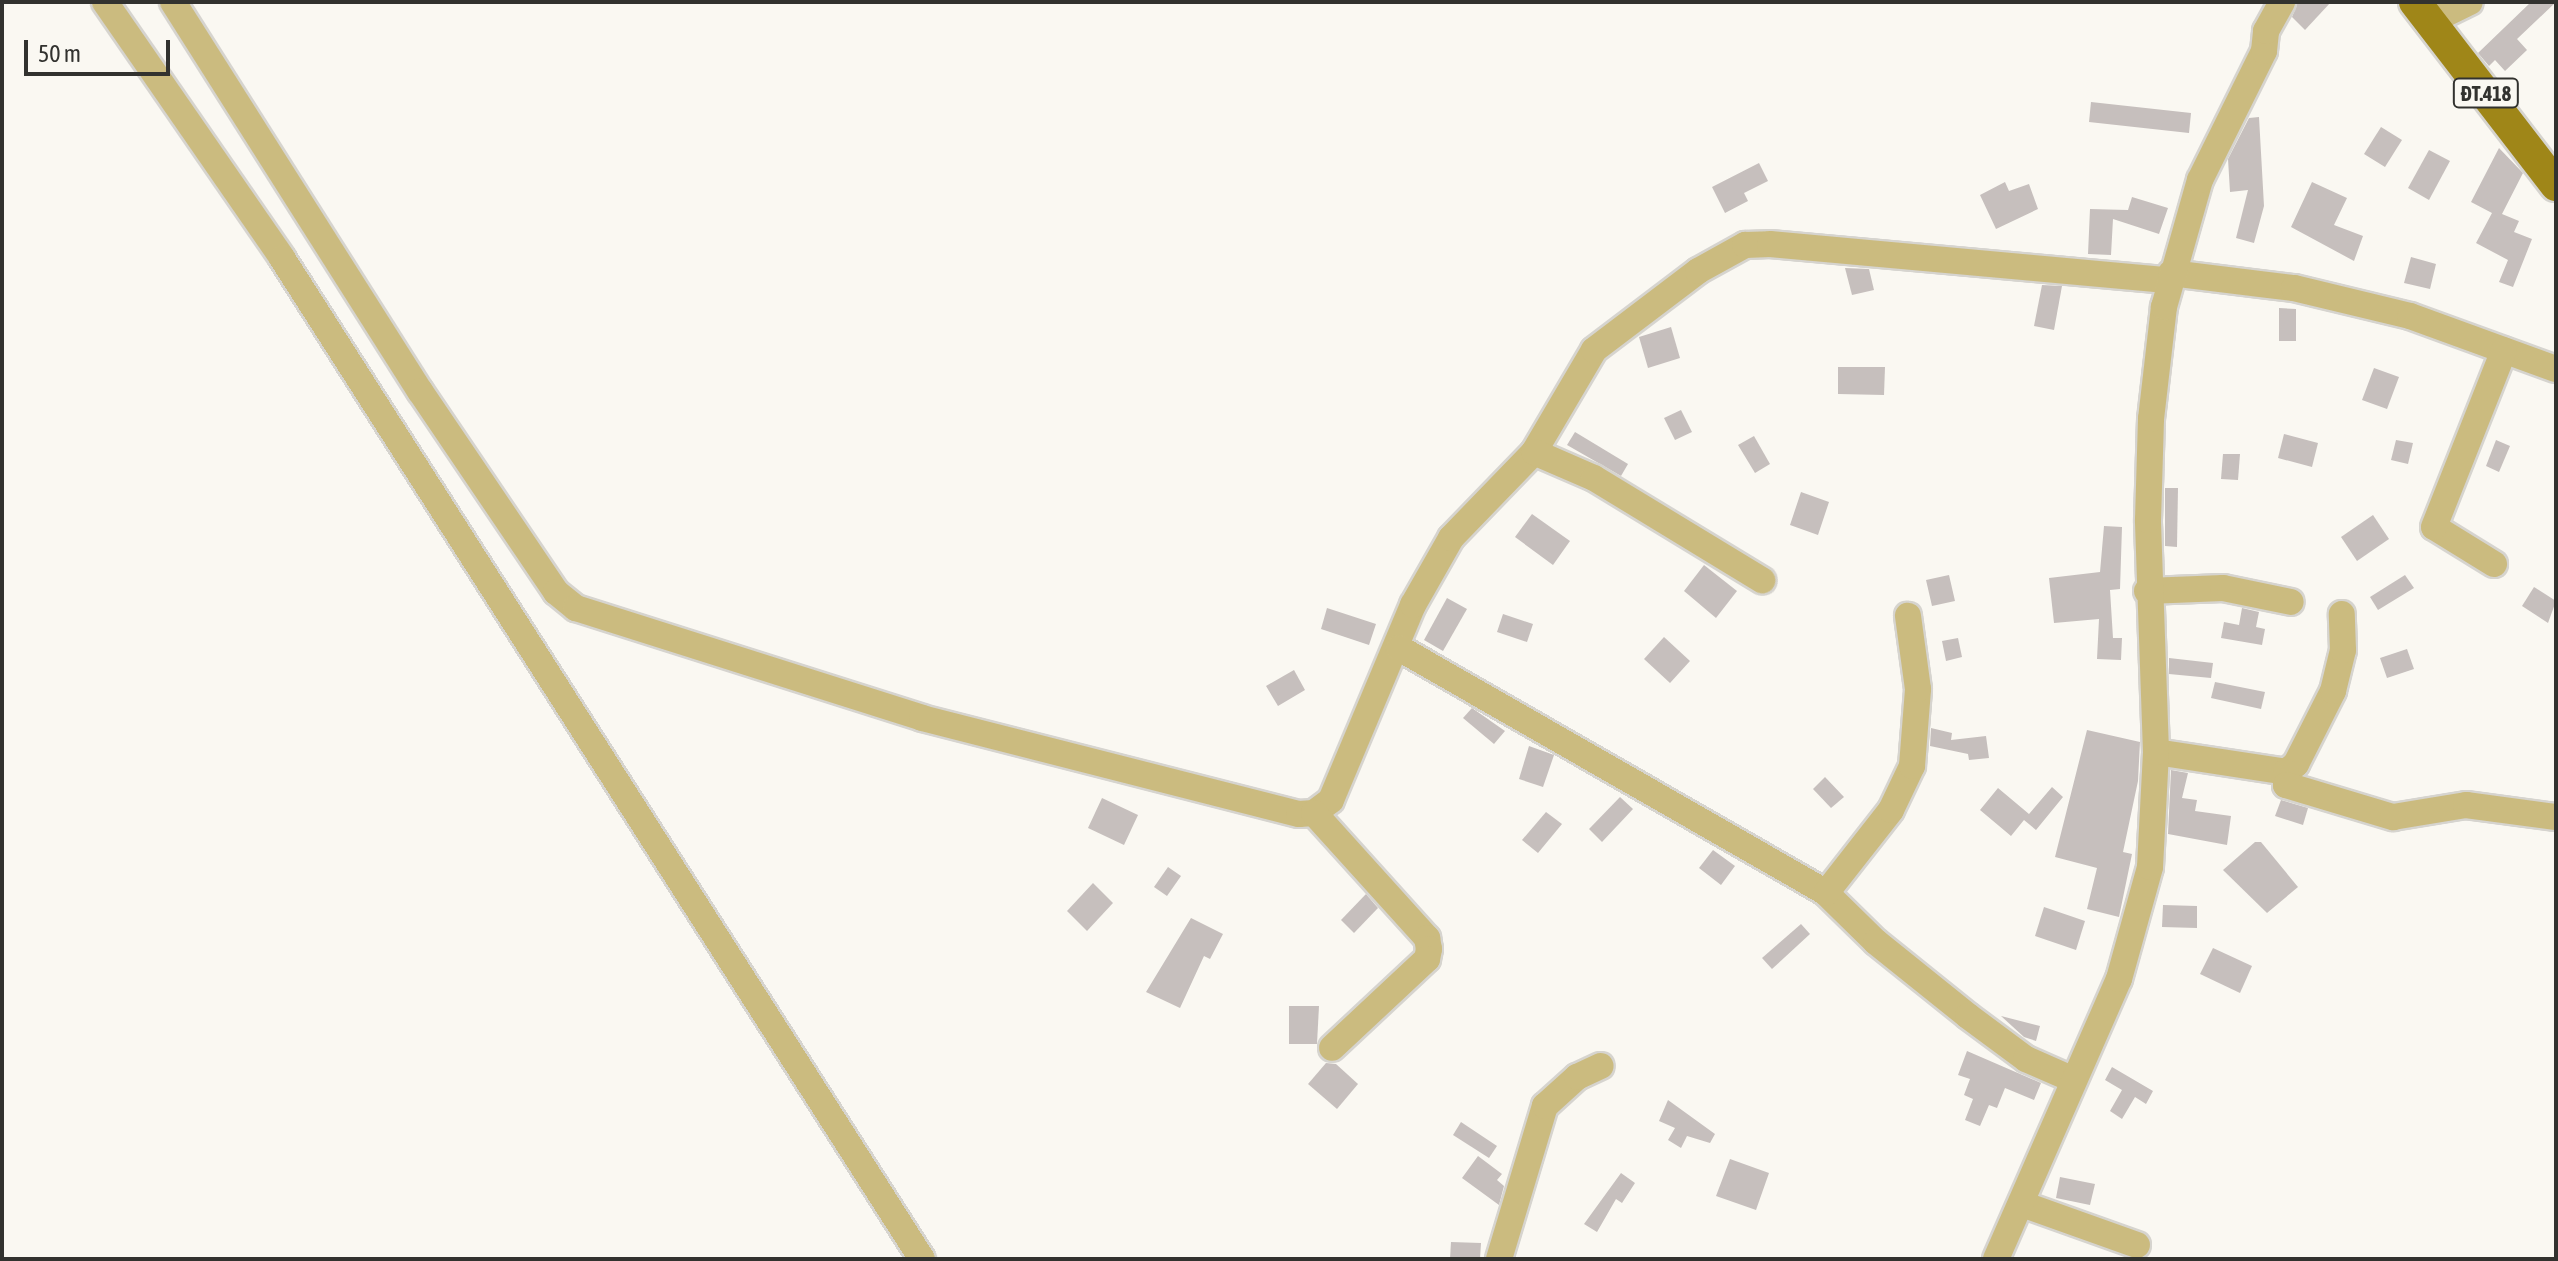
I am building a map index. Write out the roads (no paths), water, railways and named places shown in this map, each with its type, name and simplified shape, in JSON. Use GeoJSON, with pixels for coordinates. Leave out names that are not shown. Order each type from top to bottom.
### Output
{"type":"FeatureCollection","features":[{"type":"Feature","properties":{"kind":"main road","name":"ĐT.418"},"geometry":{"type":"LineString","coordinates":[[2423,12],[2556,185]]}},
{"type":"Feature","properties":{"kind":"street"},"geometry":{"type":"LineString","coordinates":[[105,2],[282,258],[922,1259]]}},
{"type":"Feature","properties":{"kind":"street"},"geometry":{"type":"LineString","coordinates":[[173,2],[420,391],[556,592],[576,608],[922,718],[1154,780],[1299,814],[1314,813],[1331,800],[1347,771],[1399,648],[1413,605],[1451,538],[1534,452],[1594,350],[1698,271],[1745,245],[2294,288],[2410,316],[2556,369]]}},
{"type":"Feature","properties":{"kind":"street"},"geometry":{"type":"LineString","coordinates":[[1996,1259],[2119,979],[2150,867],[2156,752],[2147,591],[2151,419],[2170,276],[2204,170],[2264,51],[2266,31],[2282,2]]}},
{"type":"Feature","properties":{"kind":"street"},"geometry":{"type":"LineString","coordinates":[[2423,12],[2470,2]]}},
{"type":"Feature","properties":{"kind":"street"},"geometry":{"type":"LineString","coordinates":[[2494,564],[2434,527],[2504,350]]}},
{"type":"Feature","properties":{"kind":"street"},"geometry":{"type":"LineString","coordinates":[[1534,452],[1594,478],[1762,580]]}},
{"type":"Feature","properties":{"kind":"street"},"geometry":{"type":"LineString","coordinates":[[2147,591],[2223,588],[2291,602]]}},
{"type":"Feature","properties":{"kind":"street"},"geometry":{"type":"LineString","coordinates":[[2156,752],[2286,772],[2296,764],[2333,691],[2343,650],[2342,614]]}},
{"type":"Feature","properties":{"kind":"street"},"geometry":{"type":"LineString","coordinates":[[1826,893],[1891,810],[1912,766],[1918,689],[1908,616]]}},
{"type":"Feature","properties":{"kind":"street"},"geometry":{"type":"LineString","coordinates":[[1399,648],[1826,893],[1876,942],[1968,1016],[2026,1059],[2074,1080]]}},
{"type":"Feature","properties":{"kind":"street"},"geometry":{"type":"LineString","coordinates":[[2286,772],[2286,785],[2393,817],[2466,805],[2556,817]]}},
{"type":"Feature","properties":{"kind":"street"},"geometry":{"type":"LineString","coordinates":[[1314,813],[1427,938],[1429,949],[1427,959],[1332,1048]]}},
{"type":"Feature","properties":{"kind":"street"},"geometry":{"type":"LineString","coordinates":[[1499,1259],[1545,1106],[1568,1084],[1601,1066]]}},
{"type":"Feature","properties":{"kind":"street"},"geometry":{"type":"LineString","coordinates":[[2022,1204],[2137,1245]]}}]}
